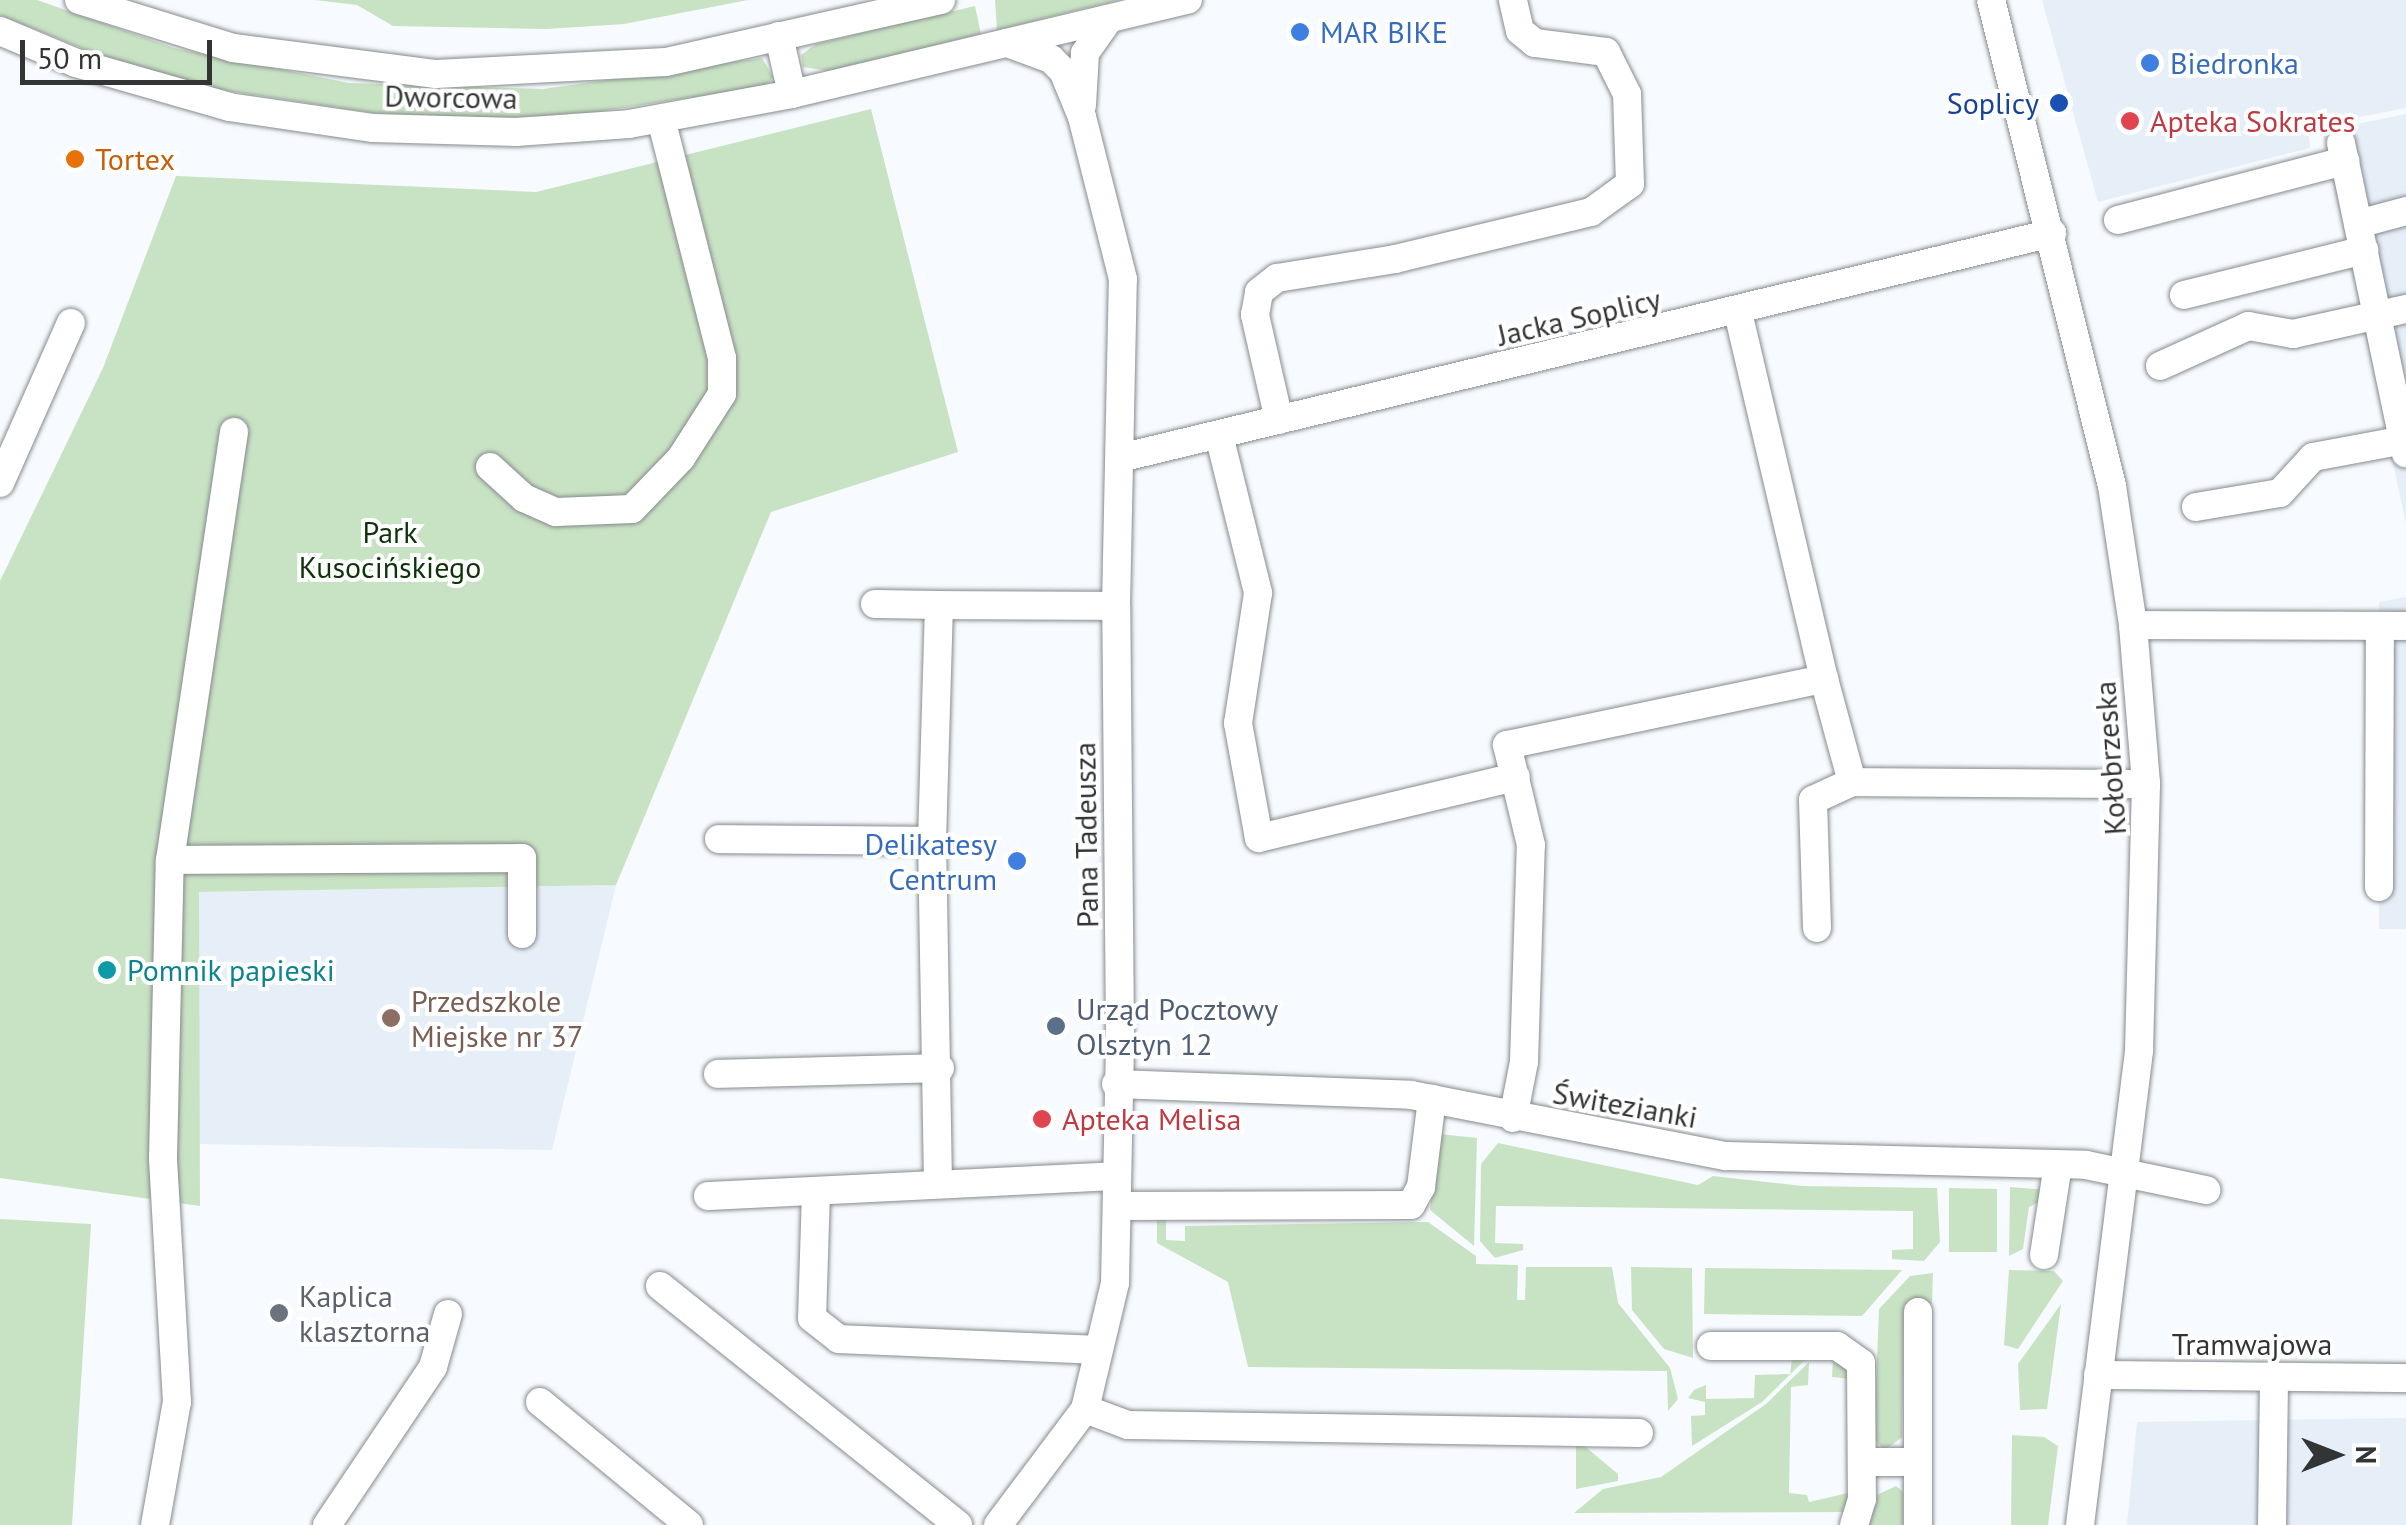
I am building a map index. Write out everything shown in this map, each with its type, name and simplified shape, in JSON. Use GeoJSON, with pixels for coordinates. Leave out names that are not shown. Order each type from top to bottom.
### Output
{"type":"FeatureCollection","features":[{"type":"Feature","properties":{"kind":"street","name":"Dworcowa"},"geometry":{"type":"LineString","coordinates":[[79,0],[233,48],[436,74],[607,69],[942,0]]}},
{"type":"Feature","properties":{"kind":"street","name":"Dworcowa"},"geometry":{"type":"LineString","coordinates":[[0,30],[152,88],[300,120],[464,133],[576,130],[792,94],[1188,0]]}},
{"type":"Feature","properties":{"kind":"street"},"geometry":{"type":"LineString","coordinates":[[1279,420],[1255,315],[1259,292],[1278,278],[1395,259],[1591,212],[1630,184],[1627,94],[1606,52],[1535,43],[1520,31],[1513,0]]}},
{"type":"Feature","properties":{"kind":"street","name":"Kołobrzeska"},"geometry":{"type":"LineString","coordinates":[[1991,0],[2052,232],[2112,486],[2134,625],[2146,784],[2146,950],[2125,1170],[2080,1525]]}},
{"type":"Feature","properties":{"kind":"street","name":"Pana Tadeusza"},"geometry":{"type":"LineString","coordinates":[[1082,117],[1085,53],[1110,19]]}},
{"type":"Feature","properties":{"kind":"street"},"geometry":{"type":"LineString","coordinates":[[780,36],[792,94]]}},
{"type":"Feature","properties":{"kind":"street","name":"Pana Tadeusza"},"geometry":{"type":"LineString","coordinates":[[998,1525],[1085,1409],[1114,1283],[1116,606],[1123,280],[1082,117],[1052,59],[1007,43]]}},
{"type":"Feature","properties":{"kind":"street"},"geometry":{"type":"LineString","coordinates":[[490,467],[524,498],[556,512],[632,509],[682,458],[722,394],[722,358],[661,118]]}},
{"type":"Feature","properties":{"kind":"street"},"geometry":{"type":"LineString","coordinates":[[2118,220],[2343,152],[2401,404],[2405,447],[2314,457],[2280,494],[2196,507]]}},
{"type":"Feature","properties":{"kind":"street"},"geometry":{"type":"LineString","coordinates":[[2184,295],[2361,237],[2406,211]]}},
{"type":"Feature","properties":{"kind":"street","name":"Jacka Soplicy"},"geometry":{"type":"LineString","coordinates":[[1120,458],[1738,312],[2052,232]]}},
{"type":"Feature","properties":{"kind":"street"},"geometry":{"type":"LineString","coordinates":[[2160,366],[2248,326],[2293,334],[2406,309]]}},
{"type":"Feature","properties":{"kind":"street"},"geometry":{"type":"LineString","coordinates":[[1738,312],[1852,782]]}},
{"type":"Feature","properties":{"kind":"street"},"geometry":{"type":"LineString","coordinates":[[0,484],[71,323]]}},
{"type":"Feature","properties":{"kind":"street"},"geometry":{"type":"LineString","coordinates":[[155,1525],[176,1402],[163,1158],[170,860],[234,432]]}},
{"type":"Feature","properties":{"kind":"street"},"geometry":{"type":"LineString","coordinates":[[1219,435],[1258,593],[1238,723],[1258,838],[1516,776]]}},
{"type":"Feature","properties":{"kind":"street"},"geometry":{"type":"LineString","coordinates":[[875,604],[1116,606]]}},
{"type":"Feature","properties":{"kind":"street"},"geometry":{"type":"LineString","coordinates":[[938,1184],[940,1068],[932,842],[939,606]]}},
{"type":"Feature","properties":{"kind":"street"},"geometry":{"type":"LineString","coordinates":[[2134,625],[2393,626],[2379,887]]}},
{"type":"Feature","properties":{"kind":"street"},"geometry":{"type":"LineString","coordinates":[[1513,1118],[1524,1062],[1530,846],[1507,745],[1824,679]]}},
{"type":"Feature","properties":{"kind":"street"},"geometry":{"type":"LineString","coordinates":[[1817,928],[1813,800],[1852,782],[2146,784]]}},
{"type":"Feature","properties":{"kind":"street"},"geometry":{"type":"LineString","coordinates":[[719,839],[932,842]]}},
{"type":"Feature","properties":{"kind":"street"},"geometry":{"type":"LineString","coordinates":[[170,860],[522,858],[522,934]]}},
{"type":"Feature","properties":{"kind":"street"},"geometry":{"type":"LineString","coordinates":[[718,1074],[940,1068]]}},
{"type":"Feature","properties":{"kind":"street","name":"Świtezianki"},"geometry":{"type":"LineString","coordinates":[[1116,1084],[1432,1099],[1513,1118],[1726,1156],[2058,1165],[2125,1170],[2206,1190]]}},
{"type":"Feature","properties":{"kind":"street"},"geometry":{"type":"LineString","coordinates":[[1117,1206],[1411,1206],[1421,1187],[1432,1099]]}},
{"type":"Feature","properties":{"kind":"street"},"geometry":{"type":"LineString","coordinates":[[2044,1255],[2058,1165]]}},
{"type":"Feature","properties":{"kind":"street"},"geometry":{"type":"LineString","coordinates":[[708,1196],[1116,1176]]}},
{"type":"Feature","properties":{"kind":"street"},"geometry":{"type":"LineString","coordinates":[[816,1192],[812,1318],[839,1339],[1098,1350]]}},
{"type":"Feature","properties":{"kind":"street"},"geometry":{"type":"LineString","coordinates":[[660,1286],[958,1525]]}},
{"type":"Feature","properties":{"kind":"street"},"geometry":{"type":"LineString","coordinates":[[1918,1312],[1918,1525]]}},
{"type":"Feature","properties":{"kind":"street"},"geometry":{"type":"LineString","coordinates":[[327,1525],[434,1367],[448,1314]]}},
{"type":"Feature","properties":{"kind":"street"},"geometry":{"type":"LineString","coordinates":[[1712,1346],[1837,1346],[1860,1363],[1863,1462],[1854,1525]]}},
{"type":"Feature","properties":{"kind":"street","name":"Tramwajowa"},"geometry":{"type":"LineString","coordinates":[[2098,1375],[2406,1378]]}},
{"type":"Feature","properties":{"kind":"street"},"geometry":{"type":"LineString","coordinates":[[2272,1525],[2274,1376]]}},
{"type":"Feature","properties":{"kind":"street"},"geometry":{"type":"LineString","coordinates":[[540,1402],[689,1525]]}},
{"type":"Feature","properties":{"kind":"street"},"geometry":{"type":"LineString","coordinates":[[1085,1409],[1128,1425],[1639,1433]]}},
{"type":"Feature","properties":{"kind":"street"},"geometry":{"type":"LineString","coordinates":[[1863,1462],[1918,1462]]}},
{"type":"Feature","properties":{"kind":"shaded area"},"geometry":{"type":"Polygon","coordinates":[[[2042,0],[2406,0],[2406,108],[2308,127],[2310,148],[2098,202],[2042,0]]]}},
{"type":"Feature","properties":{"kind":"shaded area"},"geometry":{"type":"Polygon","coordinates":[[[2406,114],[2406,524],[2322,131],[2406,114]]]}},
{"type":"Feature","properties":{"kind":"shaded area"},"geometry":{"type":"Polygon","coordinates":[[[2406,597],[2406,929],[2379,929],[2379,602],[2406,597]]]}},
{"type":"Feature","properties":{"kind":"shaded area","name":"Przedszkole Miejske nr 37"},"geometry":{"type":"Polygon","coordinates":[[[616,885],[552,1150],[199,1144],[199,892],[616,885]]]}},
{"type":"Feature","properties":{"kind":"shaded area"},"geometry":{"type":"Polygon","coordinates":[[[2406,1418],[2406,1525],[2127,1525],[2137,1422],[2406,1418]]]}},
{"type":"Feature","properties":{"kind":"green space"},"geometry":{"type":"Polygon","coordinates":[[[0,0],[37,0],[174,48],[349,83],[543,89],[762,58],[773,77],[766,86],[577,115],[453,119],[373,113],[222,90],[114,61],[0,15],[0,0]]]}},
{"type":"Feature","properties":{"kind":"green space"},"geometry":{"type":"Polygon","coordinates":[[[315,0],[748,0],[624,24],[547,29],[393,26],[357,5],[315,0]]]}},
{"type":"Feature","properties":{"kind":"green space"},"geometry":{"type":"Polygon","coordinates":[[[995,0],[1119,0],[997,30],[995,0]]]}},
{"type":"Feature","properties":{"kind":"green space"},"geometry":{"type":"Polygon","coordinates":[[[975,6],[981,34],[830,71],[803,67],[801,55],[816,44],[975,6]]]}},
{"type":"Feature","properties":{"kind":"green space","name":"Park Kusocińskiego"},"geometry":{"type":"Polygon","coordinates":[[[871,109],[958,452],[771,512],[616,885],[199,892],[200,1206],[0,1178],[0,581],[103,368],[176,176],[536,192],[871,109]]]}},
{"type":"Feature","properties":{"kind":"green space"},"geometry":{"type":"Polygon","coordinates":[[[1439,1134],[1477,1138],[1474,1246],[1430,1210],[1439,1134]]]}},
{"type":"Feature","properties":{"kind":"green space"},"geometry":{"type":"Polygon","coordinates":[[[1498,1143],[1698,1185],[1713,1176],[1803,1186],[1937,1188],[1940,1242],[1924,1261],[1892,1259],[1892,1250],[1913,1249],[1913,1211],[1496,1206],[1495,1243],[1523,1244],[1523,1250],[1495,1258],[1480,1241],[1481,1164],[1498,1143]]]}},
{"type":"Feature","properties":{"kind":"green space"},"geometry":{"type":"Polygon","coordinates":[[[2010,1187],[2048,1190],[2047,1198],[2029,1207],[2023,1249],[2009,1256],[2010,1187]]]}},
{"type":"Feature","properties":{"kind":"green space"},"geometry":{"type":"Polygon","coordinates":[[[1949,1188],[1997,1189],[1997,1252],[1949,1252],[1949,1188]]]}},
{"type":"Feature","properties":{"kind":"green space"},"geometry":{"type":"Polygon","coordinates":[[[1157,1215],[1166,1216],[1166,1240],[1185,1241],[1185,1226],[1428,1222],[1476,1256],[1476,1264],[1518,1265],[1517,1300],[1525,1300],[1526,1267],[1612,1267],[1618,1303],[1670,1368],[1678,1399],[1668,1411],[1667,1371],[1248,1367],[1228,1282],[1157,1243],[1157,1215]]]}},
{"type":"Feature","properties":{"kind":"green space"},"geometry":{"type":"Polygon","coordinates":[[[0,1219],[91,1224],[72,1525],[0,1525],[0,1219]]]}},
{"type":"Feature","properties":{"kind":"green space"},"geometry":{"type":"Polygon","coordinates":[[[1631,1267],[1692,1268],[1693,1358],[1664,1349],[1632,1310],[1631,1267]]]}},
{"type":"Feature","properties":{"kind":"green space"},"geometry":{"type":"Polygon","coordinates":[[[1705,1268],[1902,1270],[1862,1316],[1704,1314],[1705,1268]]]}},
{"type":"Feature","properties":{"kind":"green space"},"geometry":{"type":"Polygon","coordinates":[[[2009,1270],[2054,1271],[2063,1281],[2018,1349],[2004,1345],[2009,1270]]]}},
{"type":"Feature","properties":{"kind":"green space"},"geometry":{"type":"Polygon","coordinates":[[[1933,1273],[1932,1304],[1904,1305],[1902,1437],[1885,1450],[1874,1440],[1879,1309],[1910,1276],[1933,1273]]]}},
{"type":"Feature","properties":{"kind":"green space"},"geometry":{"type":"Polygon","coordinates":[[[2061,1304],[2047,1409],[2020,1410],[2018,1364],[2061,1304]]]}},
{"type":"Feature","properties":{"kind":"green space"},"geometry":{"type":"Polygon","coordinates":[[[1833,1358],[1853,1362],[1855,1495],[1845,1512],[1574,1513],[1603,1489],[1661,1477],[1766,1404],[1809,1362],[1808,1385],[1791,1387],[1789,1493],[1807,1495],[1809,1502],[1848,1493],[1850,1379],[1832,1377],[1833,1358]]]}},
{"type":"Feature","properties":{"kind":"green space"},"geometry":{"type":"Polygon","coordinates":[[[1792,1359],[1806,1359],[1762,1402],[1692,1446],[1691,1416],[1705,1415],[1705,1402],[1688,1398],[1694,1390],[1706,1385],[1706,1399],[1754,1398],[1755,1375],[1790,1374],[1792,1359]]]}},
{"type":"Feature","properties":{"kind":"green space"},"geometry":{"type":"Polygon","coordinates":[[[2012,1435],[2044,1437],[2058,1446],[2048,1525],[2011,1525],[2012,1435]]]}},
{"type":"Feature","properties":{"kind":"green space"},"geometry":{"type":"Polygon","coordinates":[[[1576,1439],[1618,1474],[1618,1481],[1576,1489],[1576,1439]]]}},
{"type":"Feature","properties":{"kind":"green space"},"geometry":{"type":"Polygon","coordinates":[[[1896,1486],[1903,1492],[1903,1525],[1864,1525],[1877,1495],[1896,1486]]]}},
{"type":"Feature","properties":{"kind":"place","name":"MAR BIKE"},"geometry":{"type":"Point","coordinates":[1300,32]}},
{"type":"Feature","properties":{"kind":"place","name":"Biedronka"},"geometry":{"type":"Point","coordinates":[2150,63]}},
{"type":"Feature","properties":{"kind":"place","name":"Soplicy"},"geometry":{"type":"Point","coordinates":[2059,103]}},
{"type":"Feature","properties":{"kind":"place","name":"Apteka Sokrates"},"geometry":{"type":"Point","coordinates":[2130,121]}},
{"type":"Feature","properties":{"kind":"place","name":"Tortex"},"geometry":{"type":"Point","coordinates":[75,159]}},
{"type":"Feature","properties":{"kind":"place","name":"Delikatesy Centrum"},"geometry":{"type":"Point","coordinates":[1017,861]}},
{"type":"Feature","properties":{"kind":"place","name":"Pomnik papieski"},"geometry":{"type":"Point","coordinates":[107,970]}},
{"type":"Feature","properties":{"kind":"place","name":"Przedszkole Miejske nr 37"},"geometry":{"type":"Point","coordinates":[391,1018]}},
{"type":"Feature","properties":{"kind":"place","name":"Urząd Pocztowy Olsztyn 12"},"geometry":{"type":"Point","coordinates":[1056,1026]}},
{"type":"Feature","properties":{"kind":"place","name":"Apteka Melisa"},"geometry":{"type":"Point","coordinates":[1042,1119]}},
{"type":"Feature","properties":{"kind":"place","name":"Kaplica klasztorna"},"geometry":{"type":"Point","coordinates":[279,1313]}}]}
